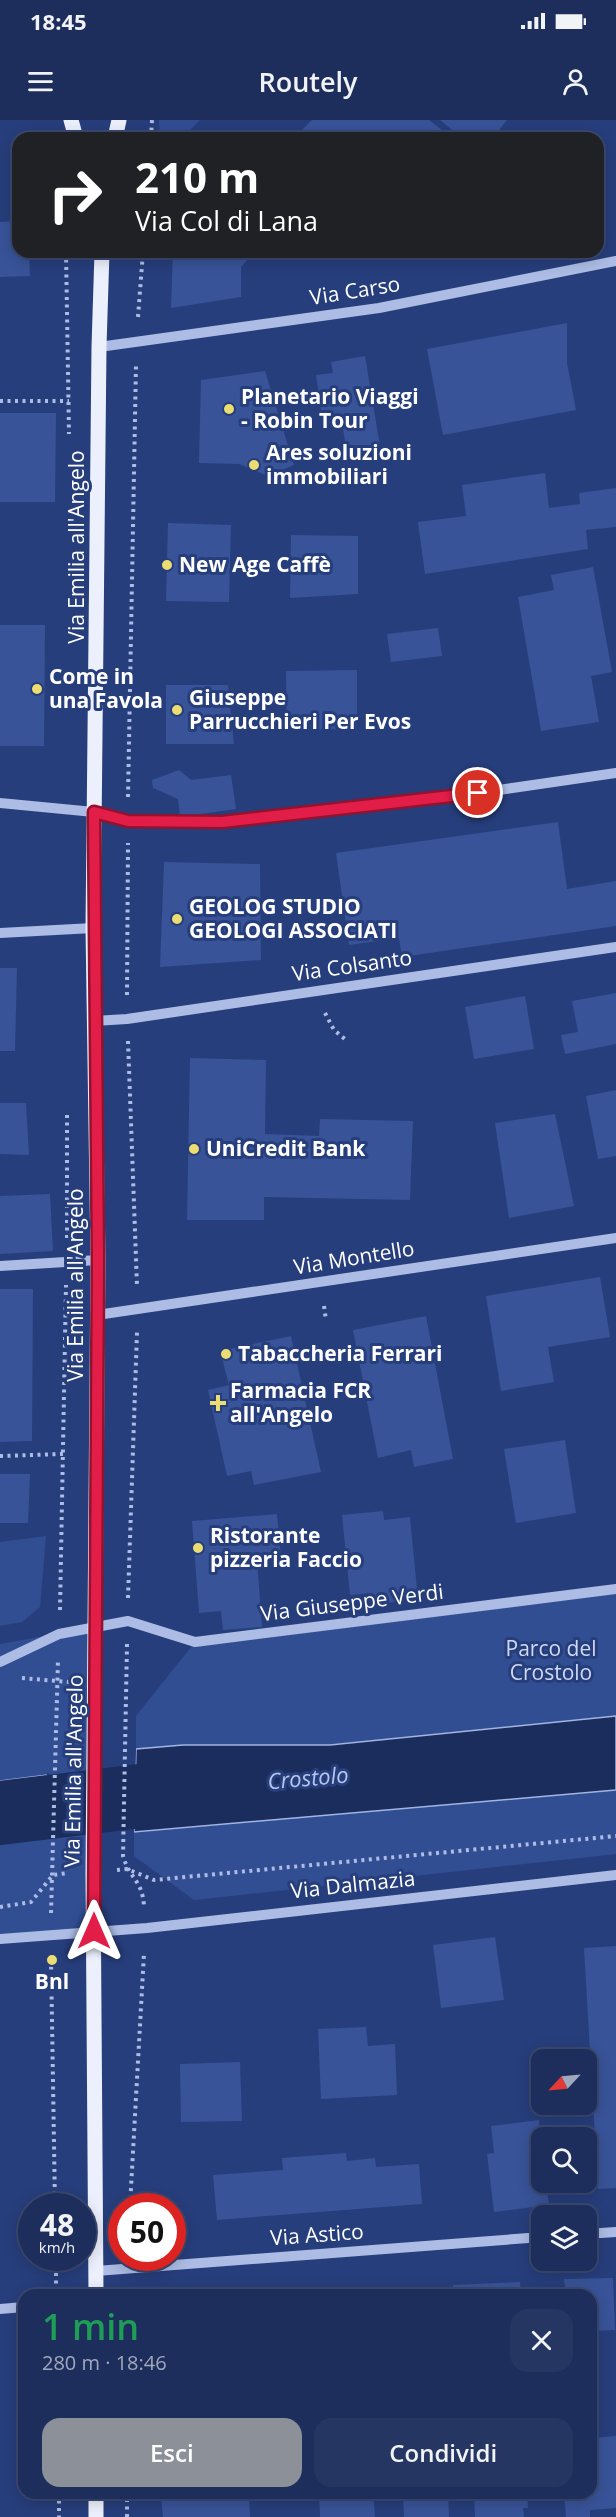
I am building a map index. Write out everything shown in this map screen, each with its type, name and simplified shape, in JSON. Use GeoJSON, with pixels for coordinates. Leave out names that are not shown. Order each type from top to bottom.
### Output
{"type":"FeatureCollection","features":[{"type":"Feature","properties":{"kind":"main road","name":"Via Emilia all'Angelo"},"geometry":{"type":"LineString","coordinates":[[98,258],[100,275]]}},
{"type":"Feature","properties":{"kind":"main road","name":"Via Emilia all'Angelo"},"geometry":{"type":"LineString","coordinates":[[96,2193],[94,1865],[98,1260],[93,928],[101,258]]}},
{"type":"Feature","properties":{"kind":"main road","name":"Via Emilia all'Angelo"},"geometry":{"type":"LineString","coordinates":[[96,2271],[96,2289]]}},
{"type":"Feature","properties":{"kind":"main road"},"geometry":{"type":"LineString","coordinates":[[96,2499],[96,2517]]}},
{"type":"Feature","properties":{"kind":"street","name":"Via Carso"},"geometry":{"type":"LineString","coordinates":[[99,347],[379,309],[616,261]]}},
{"type":"Feature","properties":{"kind":"street"},"geometry":{"type":"LineString","coordinates":[[0,803],[94,812],[128,821],[222,822],[478,793],[616,774]]}},
{"type":"Feature","properties":{"kind":"street"},"geometry":{"type":"LineString","coordinates":[[0,933],[93,928]]}},
{"type":"Feature","properties":{"kind":"street","name":"Via Colsanto"},"geometry":{"type":"LineString","coordinates":[[94,1021],[616,947]]}},
{"type":"Feature","properties":{"kind":"street","name":"Via Montello"},"geometry":{"type":"LineString","coordinates":[[97,1315],[138,1311],[616,1238]]}},
{"type":"Feature","properties":{"kind":"street"},"geometry":{"type":"LineString","coordinates":[[0,1266],[98,1260]]}},
{"type":"Feature","properties":{"kind":"street","name":"Via Giuseppe Verdi"},"geometry":{"type":"LineString","coordinates":[[0,1662],[59,1634],[128,1621],[195,1642],[616,1589]]}},
{"type":"Feature","properties":{"kind":"street","name":"Via Dalmazia"},"geometry":{"type":"LineString","coordinates":[[0,1939],[146,1928],[616,1875]]}},
{"type":"Feature","properties":{"kind":"street"},"geometry":{"type":"LineString","coordinates":[[597,2233],[616,2232]]}},
{"type":"Feature","properties":{"kind":"street","name":"Via Astico"},"geometry":{"type":"LineString","coordinates":[[96,2271],[531,2238]]}},
{"type":"Feature","properties":{"kind":"street"},"geometry":{"type":"LineString","coordinates":[[0,2308],[18,2307]]}},
{"type":"Feature","properties":{"kind":"path"},"geometry":{"type":"LineString","coordinates":[[131,2193],[146,1928],[142,1888],[127,1869],[123,1856],[125,1716],[138,1311],[127,1018],[136,343],[143,258]]}},
{"type":"Feature","properties":{"kind":"path"},"geometry":{"type":"LineString","coordinates":[[0,401],[69,401]]}},
{"type":"Feature","properties":{"kind":"path"},"geometry":{"type":"LineString","coordinates":[[323,1011],[334,1030],[346,1040]]}},
{"type":"Feature","properties":{"kind":"path"},"geometry":{"type":"LineString","coordinates":[[0,1456],[63,1454]]}},
{"type":"Feature","properties":{"kind":"path"},"geometry":{"type":"LineString","coordinates":[[19,1678],[57,1682],[126,1681]]}},
{"type":"Feature","properties":{"kind":"path"},"geometry":{"type":"LineString","coordinates":[[55,2193],[50,1934],[56,1719]]}},
{"type":"Feature","properties":{"kind":"path"},"geometry":{"type":"LineString","coordinates":[[0,1907],[30,1902],[53,1875],[94,1865],[127,1869],[154,1880],[616,1836]]}},
{"type":"Feature","properties":{"kind":"path"},"geometry":{"type":"LineString","coordinates":[[56,2271],[56,2289]]}},
{"type":"Feature","properties":{"kind":"path"},"geometry":{"type":"LineString","coordinates":[[59,2499],[59,2517]]}},
{"type":"Feature","properties":{"kind":"path"},"geometry":{"type":"LineString","coordinates":[[127,2499],[127,2517]]}},
{"type":"Feature","properties":{"kind":"green space"},"geometry":{"type":"Polygon","coordinates":[[[159,120],[200,120],[188,132],[160,132],[159,120]]]}},
{"type":"Feature","properties":{"kind":"green space"},"geometry":{"type":"Polygon","coordinates":[[[46,1536],[40,1607],[22,1622],[0,1626],[0,1542],[46,1536]]]}},
{"type":"Feature","properties":{"kind":"green space","name":"Parco del Crostolo"},"geometry":{"type":"Polygon","coordinates":[[[616,1589],[616,1718],[330,1745],[183,1745],[136,1749],[136,1716],[195,1642],[616,1589]]]}},
{"type":"Feature","properties":{"kind":"green space"},"geometry":{"type":"Polygon","coordinates":[[[95,1627],[94,1931],[0,1939],[0,1832],[46,1823],[46,1775],[0,1781],[0,1644],[95,1627]]]}},
{"type":"Feature","properties":{"kind":"green space"},"geometry":{"type":"Polygon","coordinates":[[[616,1790],[616,1854],[194,1900],[134,1856],[134,1832],[616,1790]]]}},
{"type":"Feature","properties":{"kind":"water"},"geometry":{"type":"Polygon","coordinates":[[[616,1716],[616,1790],[134,1832],[136,1749],[183,1745],[330,1745],[616,1716]]]}},
{"type":"Feature","properties":{"kind":"water"},"geometry":{"type":"Polygon","coordinates":[[[47,1775],[46,1823],[0,1832],[0,1781],[47,1775]]]}},
{"type":"Feature","properties":{"kind":"pier"},"geometry":{"type":"Polygon","coordinates":[[[136,1746],[134,1835],[131,1832],[133,1749],[136,1746]]]}},
{"type":"Feature","properties":{"kind":"pier"},"geometry":{"type":"Polygon","coordinates":[[[47,1772],[50,1774],[49,1823],[46,1826],[47,1772]]]}},
{"type":"Feature","properties":{"kind":"building"},"geometry":{"type":"Polygon","coordinates":[[[312,120],[429,120],[443,131],[442,132],[300,132],[312,120]]]}},
{"type":"Feature","properties":{"kind":"building"},"geometry":{"type":"Polygon","coordinates":[[[440,120],[507,120],[498,132],[455,132],[440,120]]]}},
{"type":"Feature","properties":{"kind":"building"},"geometry":{"type":"Polygon","coordinates":[[[12,221],[12,258],[29,258],[30,276],[0,277],[0,222],[12,221]]]}},
{"type":"Feature","properties":{"kind":"building"},"geometry":{"type":"Polygon","coordinates":[[[173,258],[249,258],[241,267],[241,297],[171,308],[173,258]]]}},
{"type":"Feature","properties":{"kind":"building"},"geometry":{"type":"Polygon","coordinates":[[[567,323],[567,363],[576,410],[443,435],[427,349],[567,323]]]}},
{"type":"Feature","properties":{"kind":"building"},"geometry":{"type":"Polygon","coordinates":[[[365,356],[380,446],[347,452],[341,418],[323,422],[316,375],[333,373],[331,362],[365,356]]]}},
{"type":"Feature","properties":{"kind":"building"},"geometry":{"type":"Polygon","coordinates":[[[265,371],[294,465],[268,476],[239,464],[199,463],[201,380],[265,371]]]}},
{"type":"Feature","properties":{"kind":"building"},"geometry":{"type":"Polygon","coordinates":[[[0,413],[56,413],[55,502],[0,502],[0,413]]]}},
{"type":"Feature","properties":{"kind":"building"},"geometry":{"type":"Polygon","coordinates":[[[545,473],[549,508],[580,504],[579,493],[616,488],[616,527],[586,530],[588,549],[425,574],[418,522],[466,516],[462,485],[545,473]]]}},
{"type":"Feature","properties":{"kind":"building"},"geometry":{"type":"Polygon","coordinates":[[[168,523],[231,525],[229,602],[166,601],[168,523]]]}},
{"type":"Feature","properties":{"kind":"building"},"geometry":{"type":"Polygon","coordinates":[[[291,535],[358,536],[358,594],[290,598],[291,535]]]}},
{"type":"Feature","properties":{"kind":"building"},"geometry":{"type":"Polygon","coordinates":[[[593,567],[612,672],[591,676],[599,722],[541,731],[518,597],[554,590],[551,575],[593,567]]]}},
{"type":"Feature","properties":{"kind":"building"},"geometry":{"type":"Polygon","coordinates":[[[0,625],[45,625],[44,746],[0,746],[0,625]]]}},
{"type":"Feature","properties":{"kind":"building"},"geometry":{"type":"Polygon","coordinates":[[[438,628],[442,656],[391,662],[387,634],[438,628]]]}},
{"type":"Feature","properties":{"kind":"building"},"geometry":{"type":"Polygon","coordinates":[[[357,670],[357,729],[287,730],[286,671],[357,670]]]}},
{"type":"Feature","properties":{"kind":"building"},"geometry":{"type":"Polygon","coordinates":[[[166,685],[228,685],[234,744],[166,744],[166,685]]]}},
{"type":"Feature","properties":{"kind":"building"},"geometry":{"type":"Polygon","coordinates":[[[179,770],[191,780],[231,775],[236,809],[180,817],[178,799],[153,788],[152,780],[179,770]]]}},
{"type":"Feature","properties":{"kind":"building"},"geometry":{"type":"Polygon","coordinates":[[[558,822],[567,889],[616,881],[616,926],[402,957],[399,938],[349,945],[336,853],[558,822]]]}},
{"type":"Feature","properties":{"kind":"building"},"geometry":{"type":"Polygon","coordinates":[[[164,862],[260,864],[261,960],[160,967],[164,862]]]}},
{"type":"Feature","properties":{"kind":"building"},"geometry":{"type":"Polygon","coordinates":[[[0,968],[17,968],[15,1051],[0,1051],[0,968]]]}},
{"type":"Feature","properties":{"kind":"building"},"geometry":{"type":"Polygon","coordinates":[[[616,993],[616,1044],[565,1054],[561,1035],[578,1032],[572,1001],[616,993]]]}},
{"type":"Feature","properties":{"kind":"building"},"geometry":{"type":"Polygon","coordinates":[[[525,996],[534,1049],[474,1059],[465,1007],[525,996]]]}},
{"type":"Feature","properties":{"kind":"building"},"geometry":{"type":"Polygon","coordinates":[[[190,1058],[266,1060],[265,1134],[319,1136],[320,1119],[413,1121],[410,1200],[264,1197],[264,1220],[187,1220],[190,1058]]]}},
{"type":"Feature","properties":{"kind":"building"},"geometry":{"type":"Polygon","coordinates":[[[616,1090],[616,1156],[598,1159],[586,1096],[616,1090]]]}},
{"type":"Feature","properties":{"kind":"building"},"geometry":{"type":"Polygon","coordinates":[[[0,1103],[26,1103],[29,1155],[0,1154],[0,1103]]]}},
{"type":"Feature","properties":{"kind":"building"},"geometry":{"type":"Polygon","coordinates":[[[555,1114],[574,1206],[509,1218],[495,1123],[555,1114]]]}},
{"type":"Feature","properties":{"kind":"building"},"geometry":{"type":"Polygon","coordinates":[[[50,1194],[53,1251],[0,1254],[0,1196],[50,1194]]]}},
{"type":"Feature","properties":{"kind":"building"},"geometry":{"type":"Polygon","coordinates":[[[600,1277],[610,1337],[548,1347],[554,1382],[501,1391],[486,1296],[600,1277]]]}},
{"type":"Feature","properties":{"kind":"building"},"geometry":{"type":"Polygon","coordinates":[[[0,1289],[33,1289],[32,1441],[0,1442],[0,1289]]]}},
{"type":"Feature","properties":{"kind":"building"},"geometry":{"type":"Polygon","coordinates":[[[426,1316],[453,1459],[414,1467],[411,1450],[378,1458],[353,1330],[426,1316]]]}},
{"type":"Feature","properties":{"kind":"building"},"geometry":{"type":"Polygon","coordinates":[[[291,1336],[321,1472],[254,1485],[251,1471],[227,1476],[208,1390],[229,1385],[220,1351],[291,1336]]]}},
{"type":"Feature","properties":{"kind":"building"},"geometry":{"type":"Polygon","coordinates":[[[565,1440],[576,1513],[516,1523],[504,1449],[565,1440]]]}},
{"type":"Feature","properties":{"kind":"building"},"geometry":{"type":"Polygon","coordinates":[[[0,1474],[30,1474],[28,1523],[0,1523],[0,1474]]]}},
{"type":"Feature","properties":{"kind":"building"},"geometry":{"type":"Polygon","coordinates":[[[383,1511],[384,1520],[410,1517],[418,1600],[374,1604],[373,1593],[350,1595],[342,1515],[383,1511]]]}},
{"type":"Feature","properties":{"kind":"building"},"geometry":{"type":"Polygon","coordinates":[[[277,1514],[281,1558],[257,1561],[262,1627],[223,1630],[221,1611],[199,1613],[192,1521],[277,1514]]]}},
{"type":"Feature","properties":{"kind":"building"},"geometry":{"type":"Polygon","coordinates":[[[495,1937],[504,2000],[441,2008],[433,1945],[495,1937]]]}},
{"type":"Feature","properties":{"kind":"building"},"geometry":{"type":"Polygon","coordinates":[[[616,1946],[616,2188],[598,2189],[597,2127],[594,2127],[594,2115],[597,2115],[597,2049],[590,2049],[584,1948],[616,1946]]]}},
{"type":"Feature","properties":{"kind":"building"},"geometry":{"type":"Polygon","coordinates":[[[366,2027],[368,2046],[395,2044],[397,2095],[321,2099],[318,2029],[366,2027]]]}},
{"type":"Feature","properties":{"kind":"building"},"geometry":{"type":"Polygon","coordinates":[[[240,2062],[242,2121],[181,2122],[180,2064],[240,2062]]]}},
{"type":"Feature","properties":{"kind":"building"},"geometry":{"type":"Polygon","coordinates":[[[539,2120],[539,2127],[531,2127],[531,2193],[547,2193],[549,2205],[531,2205],[531,2207],[494,2212],[487,2154],[494,2153],[491,2126],[539,2120]]]}},
{"type":"Feature","properties":{"kind":"building"},"geometry":{"type":"Polygon","coordinates":[[[346,2153],[347,2161],[375,2158],[376,2167],[419,2164],[422,2204],[217,2220],[213,2175],[283,2170],[282,2158],[346,2153]]]}},
{"type":"Feature","properties":{"kind":"building"},"geometry":{"type":"Polygon","coordinates":[[[613,2278],[615,2330],[597,2331],[597,2289],[544,2289],[565,2288],[564,2279],[613,2278]]]}},
{"type":"Feature","properties":{"kind":"building"},"geometry":{"type":"Polygon","coordinates":[[[520,2282],[521,2289],[453,2289],[453,2285],[520,2282]]]}},
{"type":"Feature","properties":{"kind":"building"},"geometry":{"type":"Polygon","coordinates":[[[616,2436],[616,2508],[590,2510],[590,2517],[566,2517],[564,2499],[597,2499],[597,2438],[616,2436]]]}},
{"type":"Feature","properties":{"kind":"building"},"geometry":{"type":"Polygon","coordinates":[[[161,2499],[249,2499],[250,2517],[163,2517],[161,2499]]]}},
{"type":"Feature","properties":{"kind":"building"},"geometry":{"type":"Polygon","coordinates":[[[319,2499],[374,2499],[375,2517],[320,2517],[319,2499]]]}},
{"type":"Feature","properties":{"kind":"building"},"geometry":{"type":"Polygon","coordinates":[[[403,2499],[448,2499],[449,2517],[404,2517],[403,2499]]]}},
{"type":"Feature","properties":{"kind":"building"},"geometry":{"type":"Polygon","coordinates":[[[474,2499],[527,2499],[528,2508],[523,2508],[524,2517],[475,2517],[474,2499]]]}},
{"type":"Feature","properties":{"kind":"waterway","name":"Crostolo"},"geometry":{"type":"LineString","coordinates":[[0,1813],[222,1786]]}},
{"type":"Feature","properties":{"kind":"place","name":"Planetario Viaggi - Robin Tour"},"geometry":{"type":"Point","coordinates":[229,409]}},
{"type":"Feature","properties":{"kind":"place","name":"Ares soluzioni immobiliari"},"geometry":{"type":"Point","coordinates":[254,465]}},
{"type":"Feature","properties":{"kind":"place","name":"New Age Caffè"},"geometry":{"type":"Point","coordinates":[167,565]}},
{"type":"Feature","properties":{"kind":"place","name":"Come in una Favola"},"geometry":{"type":"Point","coordinates":[37,689]}},
{"type":"Feature","properties":{"kind":"place","name":"Giuseppe Parrucchieri Per Evos"},"geometry":{"type":"Point","coordinates":[177,710]}},
{"type":"Feature","properties":{"kind":"place","name":"GEOLOG STUDIO GEOLOGI ASSOCIATI"},"geometry":{"type":"Point","coordinates":[177,919]}},
{"type":"Feature","properties":{"kind":"place","name":"UniCredit Bank"},"geometry":{"type":"Point","coordinates":[194,1149]}},
{"type":"Feature","properties":{"kind":"place","name":"Tabaccheria Ferrari"},"geometry":{"type":"Point","coordinates":[226,1354]}},
{"type":"Feature","properties":{"kind":"place","name":"Farmacia FCR all'Angelo"},"geometry":{"type":"Point","coordinates":[218,1403]}},
{"type":"Feature","properties":{"kind":"place","name":"Ristorante pizzeria Faccio"},"geometry":{"type":"Point","coordinates":[198,1548]}},
{"type":"Feature","properties":{"kind":"place","name":"Bnl"},"geometry":{"type":"Point","coordinates":[52,1960]}},
{"type":"Feature","properties":{"kind":"route"},"geometry":{"type":"LineString","coordinates":[[94,1931],[98,1260],[93,928],[94,812],[128,821],[222,822],[478,793]]}}]}
